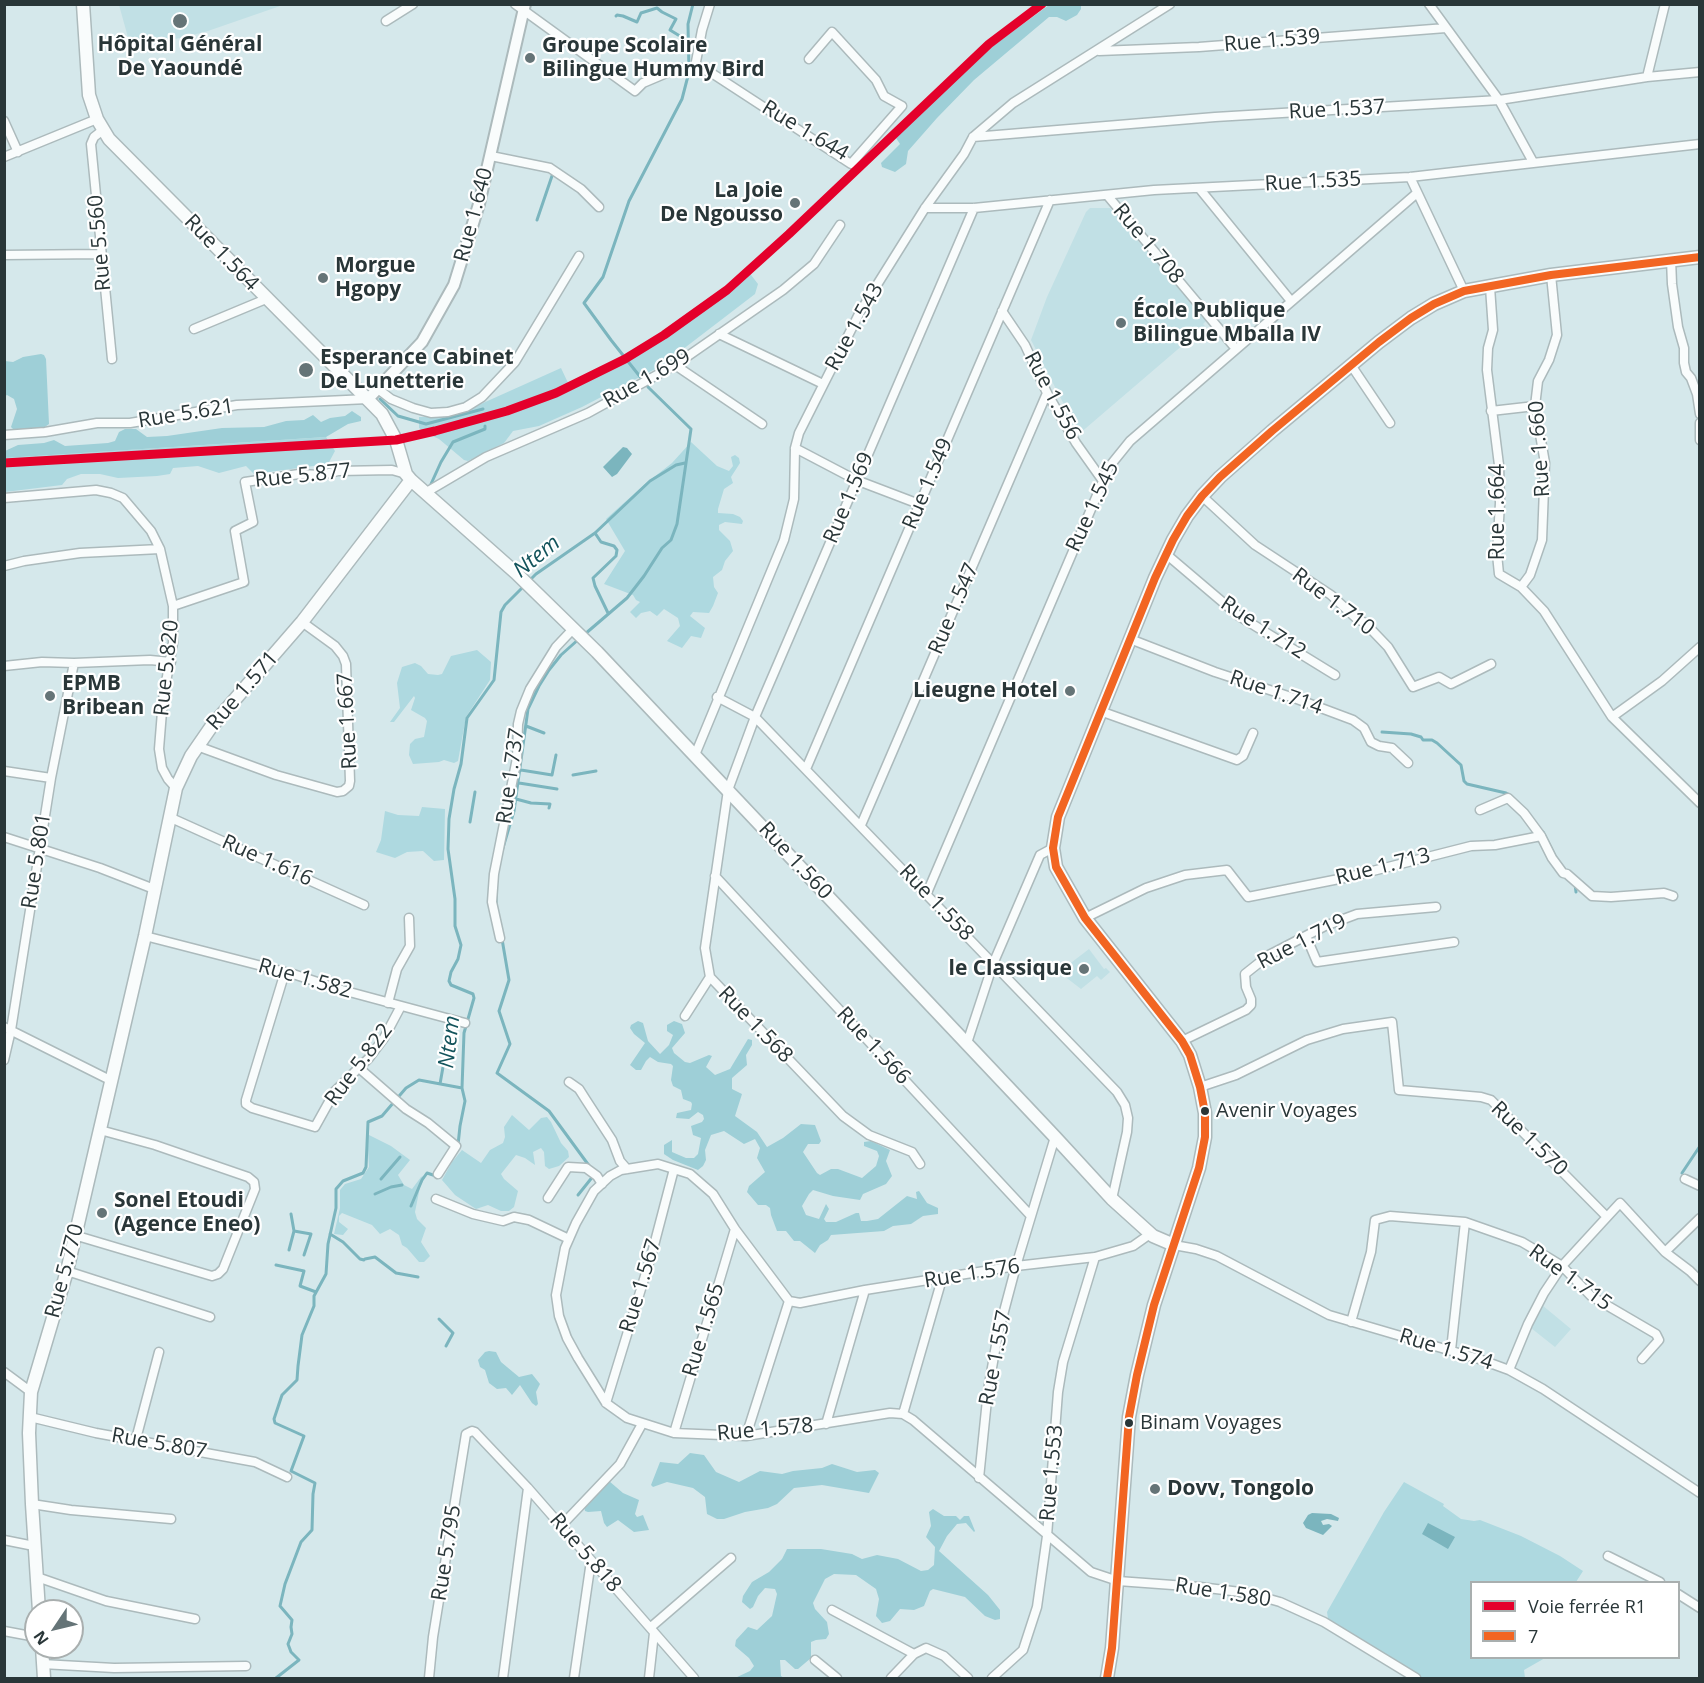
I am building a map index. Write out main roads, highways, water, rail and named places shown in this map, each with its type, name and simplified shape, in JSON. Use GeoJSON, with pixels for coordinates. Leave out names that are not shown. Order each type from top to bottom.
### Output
{"type":"FeatureCollection","features":[{"type":"Feature","properties":{"kind":"main road","name":"Rue 1.564"},"geometry":{"type":"LineString","coordinates":[[83,4],[89,95],[103,130],[266,299],[382,414],[391,428],[409,477]]}},
{"type":"Feature","properties":{"kind":"main road"},"geometry":{"type":"LineString","coordinates":[[1107,1678],[1118,1581],[1124,1476],[1137,1375],[1154,1305],[1199,1168],[1205,1137],[1205,1113],[1190,1055],[1182,1041],[1085,918],[1056,867],[1053,848],[1058,817],[1130,639],[1166,554],[1187,516],[1202,496],[1244,455],[1411,318],[1434,304],[1464,291],[1551,275],[1700,256]]}},
{"type":"Feature","properties":{"kind":"main road","name":"Rue 1.560"},"geometry":{"type":"LineString","coordinates":[[409,477],[516,573],[573,629],[695,755],[1112,1199],[1150,1234],[1174,1245]]}},
{"type":"Feature","properties":{"kind":"main road","name":"Rue 1.571"},"geometry":{"type":"LineString","coordinates":[[145,936],[176,788],[197,746],[303,622],[409,477]]}},
{"type":"Feature","properties":{"kind":"main road","name":"Rue 5.770"},"geometry":{"type":"LineString","coordinates":[[38,1599],[32,1504],[31,1392],[67,1271],[145,936]]}},
{"type":"Feature","properties":{"kind":"main road"},"geometry":{"type":"LineString","coordinates":[[42,1659],[44,1678]]}},
{"type":"Feature","properties":{"kind":"waterway"},"geometry":{"type":"LineString","coordinates":[[585,634],[627,598],[662,548],[671,540],[677,524],[691,429],[649,388],[584,303],[603,277],[629,201],[682,99],[689,72],[688,24],[693,4]]}},
{"type":"Feature","properties":{"kind":"waterway"},"geometry":{"type":"LineString","coordinates":[[616,16],[623,16],[637,22],[641,13],[657,8],[676,19],[670,30],[688,41]]}},
{"type":"Feature","properties":{"kind":"waterway"},"geometry":{"type":"LineString","coordinates":[[537,220],[553,173]]}},
{"type":"Feature","properties":{"kind":"waterway"},"geometry":{"type":"LineString","coordinates":[[380,399],[398,416],[426,424],[483,409]]}},
{"type":"Feature","properties":{"kind":"waterway"},"geometry":{"type":"LineString","coordinates":[[431,484],[453,442],[485,429],[485,426]]}},
{"type":"Feature","properties":{"kind":"waterway","name":"Ntem"},"geometry":{"type":"LineString","coordinates":[[529,581],[595,533],[650,481],[676,465],[685,463]]}},
{"type":"Feature","properties":{"kind":"waterway"},"geometry":{"type":"LineString","coordinates":[[595,533],[601,542],[614,546],[617,550],[616,556],[593,578],[608,613]]}},
{"type":"Feature","properties":{"kind":"waterway","name":"Ntem"},"geometry":{"type":"LineString","coordinates":[[276,1678],[299,1660],[291,1652],[288,1644],[292,1634],[292,1620],[280,1606],[285,1584],[301,1542],[312,1530],[315,1483],[291,1471],[304,1436],[275,1423],[274,1419],[282,1395],[297,1380],[302,1335],[314,1306],[314,1296],[326,1274],[328,1244],[336,1208],[336,1189],[343,1181],[363,1173],[366,1167],[368,1122],[382,1116],[406,1088],[419,1080],[462,1088],[464,1033],[474,998],[473,994],[451,985],[449,981],[461,945],[455,926],[455,899],[448,849],[449,819],[461,764],[467,718],[494,680],[501,612],[524,586]]}},
{"type":"Feature","properties":{"kind":"waterway"},"geometry":{"type":"LineString","coordinates":[[502,851],[514,811],[528,709],[549,670],[561,655],[580,638]]}},
{"type":"Feature","properties":{"kind":"waterway"},"geometry":{"type":"LineString","coordinates":[[526,726],[544,733]]}},
{"type":"Feature","properties":{"kind":"waterway"},"geometry":{"type":"LineString","coordinates":[[1382,732],[1411,734],[1423,740],[1432,740],[1461,765],[1464,781],[1467,784],[1511,796]]}},
{"type":"Feature","properties":{"kind":"waterway"},"geometry":{"type":"LineString","coordinates":[[521,770],[552,775],[556,755]]}},
{"type":"Feature","properties":{"kind":"waterway"},"geometry":{"type":"LineString","coordinates":[[573,775],[596,771]]}},
{"type":"Feature","properties":{"kind":"waterway"},"geometry":{"type":"LineString","coordinates":[[519,783],[557,789]]}},
{"type":"Feature","properties":{"kind":"waterway"},"geometry":{"type":"LineString","coordinates":[[470,822],[475,792]]}},
{"type":"Feature","properties":{"kind":"waterway"},"geometry":{"type":"LineString","coordinates":[[516,799],[550,804],[549,808]]}},
{"type":"Feature","properties":{"kind":"waterway"},"geometry":{"type":"LineString","coordinates":[[1543,832],[1559,864]]}},
{"type":"Feature","properties":{"kind":"waterway"},"geometry":{"type":"LineString","coordinates":[[1575,884],[1576,892]]}},
{"type":"Feature","properties":{"kind":"waterway"},"geometry":{"type":"LineString","coordinates":[[496,889],[496,903]]}},
{"type":"Feature","properties":{"kind":"waterway"},"geometry":{"type":"LineString","coordinates":[[502,939],[509,980],[499,1011],[510,1044],[497,1073],[549,1111],[590,1167]]}},
{"type":"Feature","properties":{"kind":"waterway"},"geometry":{"type":"LineString","coordinates":[[440,1084],[446,1050]]}},
{"type":"Feature","properties":{"kind":"waterway"},"geometry":{"type":"LineString","coordinates":[[458,1145],[465,1101],[462,1088]]}},
{"type":"Feature","properties":{"kind":"waterway"},"geometry":{"type":"LineString","coordinates":[[1682,1173],[1700,1146]]}},
{"type":"Feature","properties":{"kind":"waterway"},"geometry":{"type":"LineString","coordinates":[[381,1179],[400,1157]]}},
{"type":"Feature","properties":{"kind":"waterway"},"geometry":{"type":"LineString","coordinates":[[411,1206],[427,1173],[436,1176]]}},
{"type":"Feature","properties":{"kind":"waterway"},"geometry":{"type":"LineString","coordinates":[[578,1195],[594,1175]]}},
{"type":"Feature","properties":{"kind":"waterway"},"geometry":{"type":"LineString","coordinates":[[375,1194],[402,1185]]}},
{"type":"Feature","properties":{"kind":"waterway"},"geometry":{"type":"LineString","coordinates":[[289,1250],[294,1231],[291,1214]]}},
{"type":"Feature","properties":{"kind":"waterway"},"geometry":{"type":"LineString","coordinates":[[294,1231],[311,1234],[304,1255]]}},
{"type":"Feature","properties":{"kind":"waterway"},"geometry":{"type":"LineString","coordinates":[[330,1234],[364,1260]]}},
{"type":"Feature","properties":{"kind":"waterway"},"geometry":{"type":"LineString","coordinates":[[365,1259],[375,1257],[396,1273],[418,1277]]}},
{"type":"Feature","properties":{"kind":"waterway"},"geometry":{"type":"LineString","coordinates":[[276,1265],[304,1271],[300,1286],[316,1292]]}},
{"type":"Feature","properties":{"kind":"waterway"},"geometry":{"type":"LineString","coordinates":[[439,1319],[453,1333],[446,1346]]}},
{"type":"Feature","properties":{"kind":"rail line","name":"R1"},"geometry":{"type":"LineString","coordinates":[[4,463],[396,440],[507,411],[556,393],[625,359],[664,335],[727,290],[989,44],[1042,4]]}},
{"type":"Feature","properties":{"kind":"place","name":"Hôpital Général De Yaoundé"},"geometry":{"type":"Point","coordinates":[180,21]}},
{"type":"Feature","properties":{"kind":"place","name":"Groupe Scolaire Bilingue Hummy Bird"},"geometry":{"type":"Point","coordinates":[530,58]}},
{"type":"Feature","properties":{"kind":"place","name":"La Joie De Ngousso"},"geometry":{"type":"Point","coordinates":[795,203]}},
{"type":"Feature","properties":{"kind":"place","name":"Morgue Hgopy"},"geometry":{"type":"Point","coordinates":[323,278]}},
{"type":"Feature","properties":{"kind":"place","name":"École Publique Bilingue Mballa IV"},"geometry":{"type":"Point","coordinates":[1121,323]}},
{"type":"Feature","properties":{"kind":"place","name":"Esperance Cabinet De Lunetterie"},"geometry":{"type":"Point","coordinates":[306,370]}},
{"type":"Feature","properties":{"kind":"place","name":"Lieugne Hotel"},"geometry":{"type":"Point","coordinates":[1070,691]}},
{"type":"Feature","properties":{"kind":"place","name":"EPMB Bribean"},"geometry":{"type":"Point","coordinates":[50,696]}},
{"type":"Feature","properties":{"kind":"place","name":"le Classique"},"geometry":{"type":"Point","coordinates":[1084,969]}},
{"type":"Feature","properties":{"kind":"place","name":"Avenir Voyages"},"geometry":{"type":"Point","coordinates":[1205,1111]}},
{"type":"Feature","properties":{"kind":"place","name":"Sonel Etoudi (Agence Eneo)"},"geometry":{"type":"Point","coordinates":[102,1213]}},
{"type":"Feature","properties":{"kind":"place","name":"Binam Voyages"},"geometry":{"type":"Point","coordinates":[1129,1423]}},
{"type":"Feature","properties":{"kind":"place","name":"Dovv, Tongolo"},"geometry":{"type":"Point","coordinates":[1155,1489]}}]}
